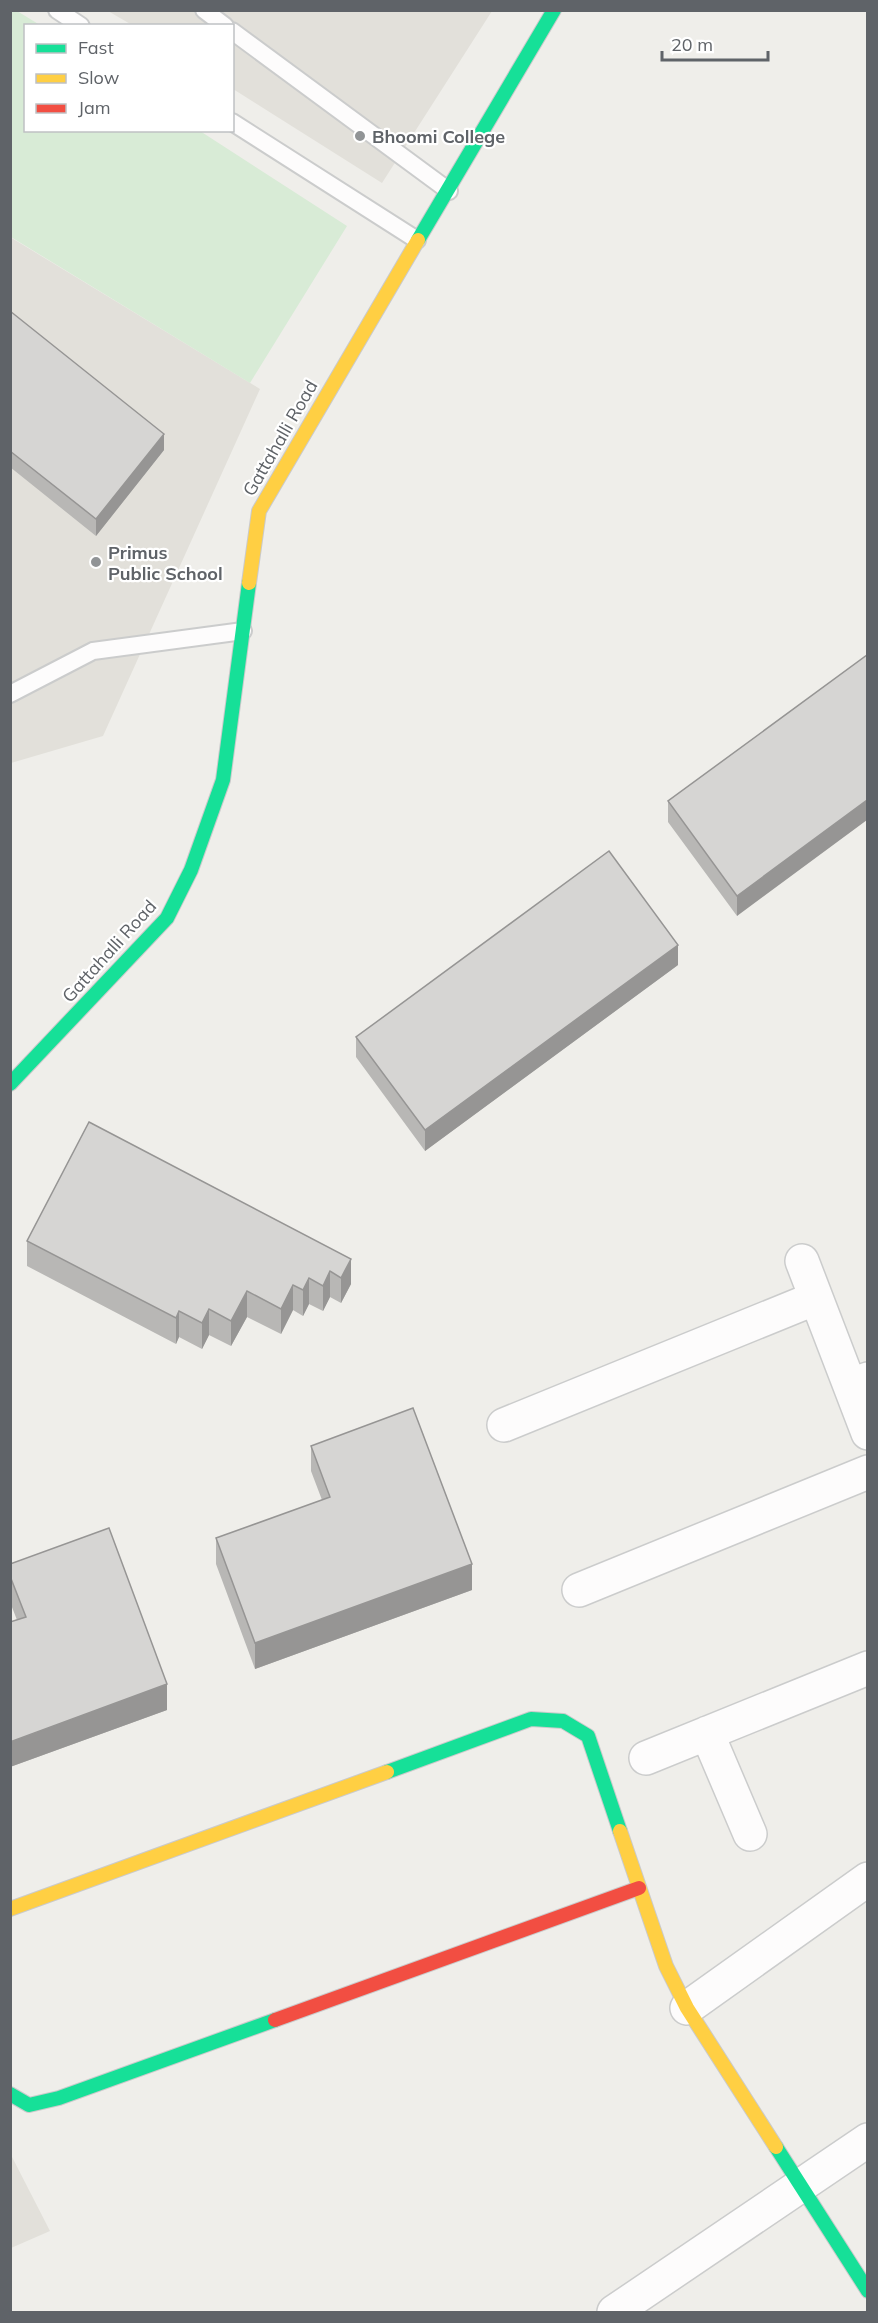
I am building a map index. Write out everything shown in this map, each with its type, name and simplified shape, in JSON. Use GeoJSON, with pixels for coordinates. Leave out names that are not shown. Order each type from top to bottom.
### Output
{"type":"FeatureCollection","features":[{"type":"Feature","properties":{"kind":"street","name":"Gattahalli Road"},"geometry":{"type":"LineString","coordinates":[[10,1084],[167,918],[191,870],[223,780],[258,511],[554,10]]}},
{"type":"Feature","properties":{"kind":"street"},"geometry":{"type":"LineString","coordinates":[[802,1261],[816,1298],[859,1383],[867,1433]]}},
{"type":"Feature","properties":{"kind":"street"},"geometry":{"type":"LineString","coordinates":[[504,1425],[816,1298]]}},
{"type":"Feature","properties":{"kind":"street"},"geometry":{"type":"LineString","coordinates":[[579,1590],[867,1472]]}},
{"type":"Feature","properties":{"kind":"street"},"geometry":{"type":"LineString","coordinates":[[646,1758],[867,1668]]}},
{"type":"Feature","properties":{"kind":"street"},"geometry":{"type":"LineString","coordinates":[[10,1909],[531,1719],[564,1721],[588,1736],[666,1966],[687,2008],[867,2291]]}},
{"type":"Feature","properties":{"kind":"street"},"geometry":{"type":"LineString","coordinates":[[707,1733],[750,1834]]}},
{"type":"Feature","properties":{"kind":"street"},"geometry":{"type":"LineString","coordinates":[[687,2008],[867,1879]]}},
{"type":"Feature","properties":{"kind":"street"},"geometry":{"type":"LineString","coordinates":[[10,2094],[29,2105],[59,2098],[639,1888]]}},
{"type":"Feature","properties":{"kind":"street"},"geometry":{"type":"LineString","coordinates":[[614,2313],[867,2140]]}},
{"type":"Feature","properties":{"kind":"lane"},"geometry":{"type":"LineString","coordinates":[[57,10],[78,24]]}},
{"type":"Feature","properties":{"kind":"lane"},"geometry":{"type":"LineString","coordinates":[[204,10],[222,24]]}},
{"type":"Feature","properties":{"kind":"lane"},"geometry":{"type":"LineString","coordinates":[[234,32],[449,191]]}},
{"type":"Feature","properties":{"kind":"lane"},"geometry":{"type":"LineString","coordinates":[[234,123],[417,240]]}},
{"type":"Feature","properties":{"kind":"lane"},"geometry":{"type":"LineString","coordinates":[[10,694],[93,651],[243,631]]}},
{"type":"Feature","properties":{"kind":"shaded area","name":"Bhoomi College"},"geometry":{"type":"Polygon","coordinates":[[[108,11],[492,11],[382,183],[234,90],[234,24],[130,24],[108,11]]]}},
{"type":"Feature","properties":{"kind":"shaded area","name":"Primus Public School"},"geometry":{"type":"Polygon","coordinates":[[[10,237],[260,389],[103,736],[11,763],[10,237]]]}},
{"type":"Feature","properties":{"kind":"shaded area"},"geometry":{"type":"Polygon","coordinates":[[[10,2153],[50,2231],[11,2248],[10,2248],[10,2153]]]}},
{"type":"Feature","properties":{"kind":"green space"},"geometry":{"type":"Polygon","coordinates":[[[10,11],[17,11],[38,24],[24,24],[24,132],[202,132],[347,226],[250,383],[11,237],[10,11]]]}},
{"type":"Feature","properties":{"kind":"building"},"geometry":{"type":"Polygon","coordinates":[[[10,311],[164,434],[96,519],[10,451],[10,311]]]}},
{"type":"Feature","properties":{"kind":"building"},"geometry":{"type":"Polygon","coordinates":[[[867,655],[867,800],[737,896],[668,801],[867,655]]]}},
{"type":"Feature","properties":{"kind":"building"},"geometry":{"type":"Polygon","coordinates":[[[609,851],[678,945],[425,1130],[356,1037],[609,851]]]}},
{"type":"Feature","properties":{"kind":"building"},"geometry":{"type":"Polygon","coordinates":[[[89,1122],[351,1259],[341,1278],[330,1271],[323,1286],[309,1278],[303,1290],[293,1285],[281,1309],[247,1291],[231,1321],[209,1309],[202,1323],[179,1311],[176,1318],[27,1241],[89,1122]]]}},
{"type":"Feature","properties":{"kind":"building"},"geometry":{"type":"Polygon","coordinates":[[[413,1408],[472,1564],[255,1643],[216,1538],[330,1497],[311,1446],[413,1408]]]}},
{"type":"Feature","properties":{"kind":"building"},"geometry":{"type":"Polygon","coordinates":[[[109,1528],[167,1684],[10,1742],[10,1622],[26,1617],[10,1576],[10,1564],[109,1528]]]}},
{"type":"Feature","properties":{"kind":"traffic: fast"},"geometry":{"type":"LineString","coordinates":[[418,240],[554,10]]}},
{"type":"Feature","properties":{"kind":"traffic: fast"},"geometry":{"type":"LineString","coordinates":[[10,1084],[167,918],[191,870],[223,780],[249,583]]}},
{"type":"Feature","properties":{"kind":"traffic: fast"},"geometry":{"type":"LineString","coordinates":[[387,1772],[531,1719],[563,1721],[588,1736],[620,1831]]}},
{"type":"Feature","properties":{"kind":"traffic: fast"},"geometry":{"type":"LineString","coordinates":[[10,2094],[29,2105],[59,2098],[275,2020]]}},
{"type":"Feature","properties":{"kind":"traffic: fast"},"geometry":{"type":"LineString","coordinates":[[776,2147],[868,2291]]}},
{"type":"Feature","properties":{"kind":"traffic: slow"},"geometry":{"type":"LineString","coordinates":[[249,583],[259,511],[418,240]]}},
{"type":"Feature","properties":{"kind":"traffic: slow"},"geometry":{"type":"LineString","coordinates":[[10,1909],[387,1772]]}},
{"type":"Feature","properties":{"kind":"traffic: slow"},"geometry":{"type":"LineString","coordinates":[[620,1831],[666,1966],[687,2008],[776,2147]]}},
{"type":"Feature","properties":{"kind":"traffic: jam"},"geometry":{"type":"LineString","coordinates":[[275,2020],[639,1888]]}},
{"type":"Feature","properties":{"kind":"place","name":"Bhoomi College"},"geometry":{"type":"Point","coordinates":[360,136]}},
{"type":"Feature","properties":{"kind":"place","name":"Primus Public School"},"geometry":{"type":"Point","coordinates":[96,562]}}]}
